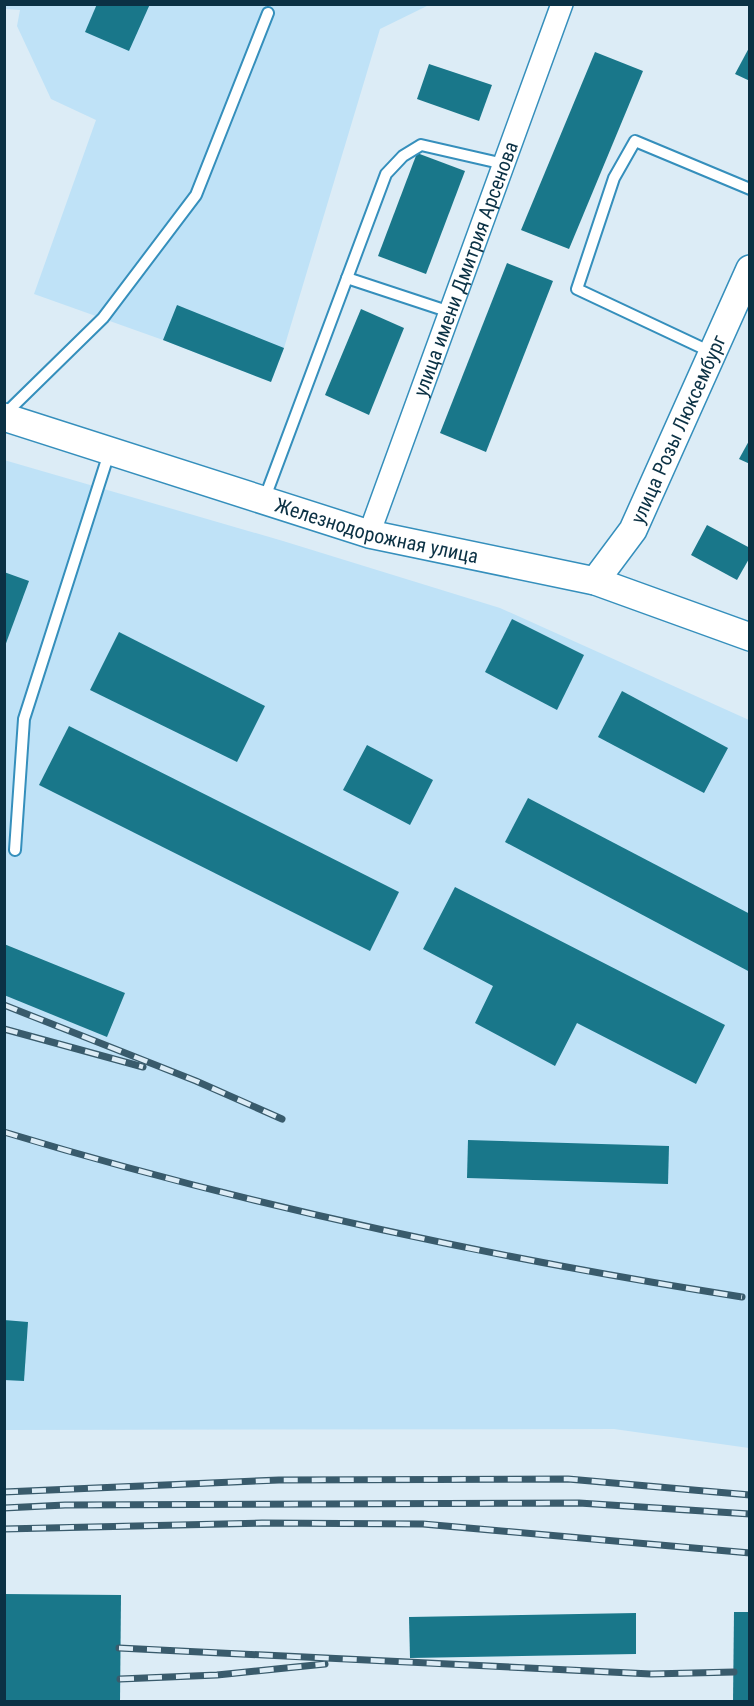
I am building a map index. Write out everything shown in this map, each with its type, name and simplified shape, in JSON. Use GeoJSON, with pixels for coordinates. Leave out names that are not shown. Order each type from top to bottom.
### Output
{"type":"FeatureCollection","features":[{"type":"Feature","properties":{"kind":"street","name":"улица имени Дмитрия Арсенова"},"geometry":{"type":"LineString","coordinates":[[369,534],[563,6]]}},
{"type":"Feature","properties":{"kind":"street","name":"улица Розы Люксембург"},"geometry":{"type":"LineString","coordinates":[[595,581],[633,530],[750,268]]}},
{"type":"Feature","properties":{"kind":"street","name":"Железнодорожная улица"},"geometry":{"type":"LineString","coordinates":[[4,416],[369,534],[595,581],[750,637]]}},
{"type":"Feature","properties":{"kind":"lane"},"geometry":{"type":"LineString","coordinates":[[4,416],[103,318],[196,195],[268,13]]}},
{"type":"Feature","properties":{"kind":"lane"},"geometry":{"type":"LineString","coordinates":[[711,353],[577,289],[614,178],[635,141],[750,189]]}},
{"type":"Feature","properties":{"kind":"lane"},"geometry":{"type":"LineString","coordinates":[[264,500],[386,174],[403,156],[421,145],[504,164]]}},
{"type":"Feature","properties":{"kind":"lane"},"geometry":{"type":"LineString","coordinates":[[347,278],[450,312]]}},
{"type":"Feature","properties":{"kind":"lane"},"geometry":{"type":"LineString","coordinates":[[15,850],[24,719],[110,449]]}},
{"type":"Feature","properties":{"kind":"shaded area"},"geometry":{"type":"Polygon","coordinates":[[[5,4],[429,5],[380,29],[284,348],[271,382],[34,294],[96,120],[51,99],[17,26],[20,10],[5,9],[5,4]]]}},
{"type":"Feature","properties":{"kind":"shaded area"},"geometry":{"type":"Polygon","coordinates":[[[4,460],[283,541],[500,608],[749,720],[749,1448],[614,1429],[5,1430],[4,460]]]}},
{"type":"Feature","properties":{"kind":"building"},"geometry":{"type":"Polygon","coordinates":[[[97,4],[150,4],[129,51],[85,32],[97,4]]]}},
{"type":"Feature","properties":{"kind":"building"},"geometry":{"type":"Polygon","coordinates":[[[750,46],[750,81],[735,74],[750,46]]]}},
{"type":"Feature","properties":{"kind":"building"},"geometry":{"type":"Polygon","coordinates":[[[595,52],[643,71],[569,249],[521,230],[595,52]]]}},
{"type":"Feature","properties":{"kind":"building"},"geometry":{"type":"Polygon","coordinates":[[[429,64],[492,85],[479,121],[417,99],[429,64]]]}},
{"type":"Feature","properties":{"kind":"building"},"geometry":{"type":"Polygon","coordinates":[[[417,153],[465,171],[426,274],[378,256],[417,153]]]}},
{"type":"Feature","properties":{"kind":"building"},"geometry":{"type":"Polygon","coordinates":[[[507,263],[553,281],[486,452],[440,433],[507,263]]]}},
{"type":"Feature","properties":{"kind":"building"},"geometry":{"type":"Polygon","coordinates":[[[177,305],[284,348],[271,382],[163,340],[177,305]]]}},
{"type":"Feature","properties":{"kind":"building"},"geometry":{"type":"Polygon","coordinates":[[[361,309],[404,328],[369,415],[325,395],[361,309]]]}},
{"type":"Feature","properties":{"kind":"building"},"geometry":{"type":"Polygon","coordinates":[[[750,439],[750,464],[739,459],[750,439]]]}},
{"type":"Feature","properties":{"kind":"building"},"geometry":{"type":"Polygon","coordinates":[[[707,525],[750,548],[750,557],[737,580],[691,555],[707,525]]]}},
{"type":"Feature","properties":{"kind":"building"},"geometry":{"type":"Polygon","coordinates":[[[4,572],[29,581],[5,646],[4,646],[4,572]]]}},
{"type":"Feature","properties":{"kind":"building"},"geometry":{"type":"Polygon","coordinates":[[[512,619],[584,655],[557,710],[485,672],[512,619]]]}},
{"type":"Feature","properties":{"kind":"building"},"geometry":{"type":"Polygon","coordinates":[[[119,632],[265,706],[237,762],[90,690],[119,632]]]}},
{"type":"Feature","properties":{"kind":"building"},"geometry":{"type":"Polygon","coordinates":[[[622,691],[728,748],[704,793],[598,737],[622,691]]]}},
{"type":"Feature","properties":{"kind":"building"},"geometry":{"type":"Polygon","coordinates":[[[69,726],[399,892],[370,951],[39,785],[69,726]]]}},
{"type":"Feature","properties":{"kind":"building"},"geometry":{"type":"Polygon","coordinates":[[[367,745],[433,780],[410,825],[343,790],[367,745]]]}},
{"type":"Feature","properties":{"kind":"building"},"geometry":{"type":"Polygon","coordinates":[[[528,798],[750,914],[750,972],[505,842],[528,798]]]}},
{"type":"Feature","properties":{"kind":"building"},"geometry":{"type":"Polygon","coordinates":[[[455,887],[725,1025],[696,1084],[577,1023],[555,1066],[475,1023],[493,986],[423,949],[455,887]]]}},
{"type":"Feature","properties":{"kind":"building"},"geometry":{"type":"Polygon","coordinates":[[[4,944],[125,993],[107,1037],[4,995],[4,944]]]}},
{"type":"Feature","properties":{"kind":"building"},"geometry":{"type":"Polygon","coordinates":[[[468,1140],[669,1146],[668,1184],[467,1178],[468,1140]]]}},
{"type":"Feature","properties":{"kind":"building"},"geometry":{"type":"Polygon","coordinates":[[[4,1320],[28,1322],[24,1381],[4,1380],[4,1320]]]}},
{"type":"Feature","properties":{"kind":"building"},"geometry":{"type":"Polygon","coordinates":[[[4,1594],[121,1595],[120,1702],[4,1702],[4,1594]]]}},
{"type":"Feature","properties":{"kind":"building"},"geometry":{"type":"Polygon","coordinates":[[[734,1612],[750,1612],[750,1702],[733,1702],[734,1612]]]}},
{"type":"Feature","properties":{"kind":"building"},"geometry":{"type":"Polygon","coordinates":[[[636,1613],[636,1654],[410,1658],[409,1617],[636,1613]]]}},
{"type":"Feature","properties":{"kind":"railway"},"geometry":{"type":"LineString","coordinates":[[4,1005],[196,1081],[282,1119]]}},
{"type":"Feature","properties":{"kind":"railway"},"geometry":{"type":"LineString","coordinates":[[4,1029],[143,1067]]}},
{"type":"Feature","properties":{"kind":"railway"},"geometry":{"type":"LineString","coordinates":[[4,1132],[186,1183],[370,1227],[556,1265],[742,1297]]}},
{"type":"Feature","properties":{"kind":"railway"},"geometry":{"type":"LineString","coordinates":[[4,1492],[279,1480],[568,1479],[750,1495]]}},
{"type":"Feature","properties":{"kind":"railway"},"geometry":{"type":"LineString","coordinates":[[4,1508],[65,1505],[579,1503],[750,1514]]}},
{"type":"Feature","properties":{"kind":"railway"},"geometry":{"type":"LineString","coordinates":[[4,1529],[262,1523],[423,1524],[750,1553]]}},
{"type":"Feature","properties":{"kind":"railway"},"geometry":{"type":"LineString","coordinates":[[119,1648],[651,1674],[734,1672]]}},
{"type":"Feature","properties":{"kind":"railway"},"geometry":{"type":"LineString","coordinates":[[120,1679],[217,1675],[325,1664]]}}]}
